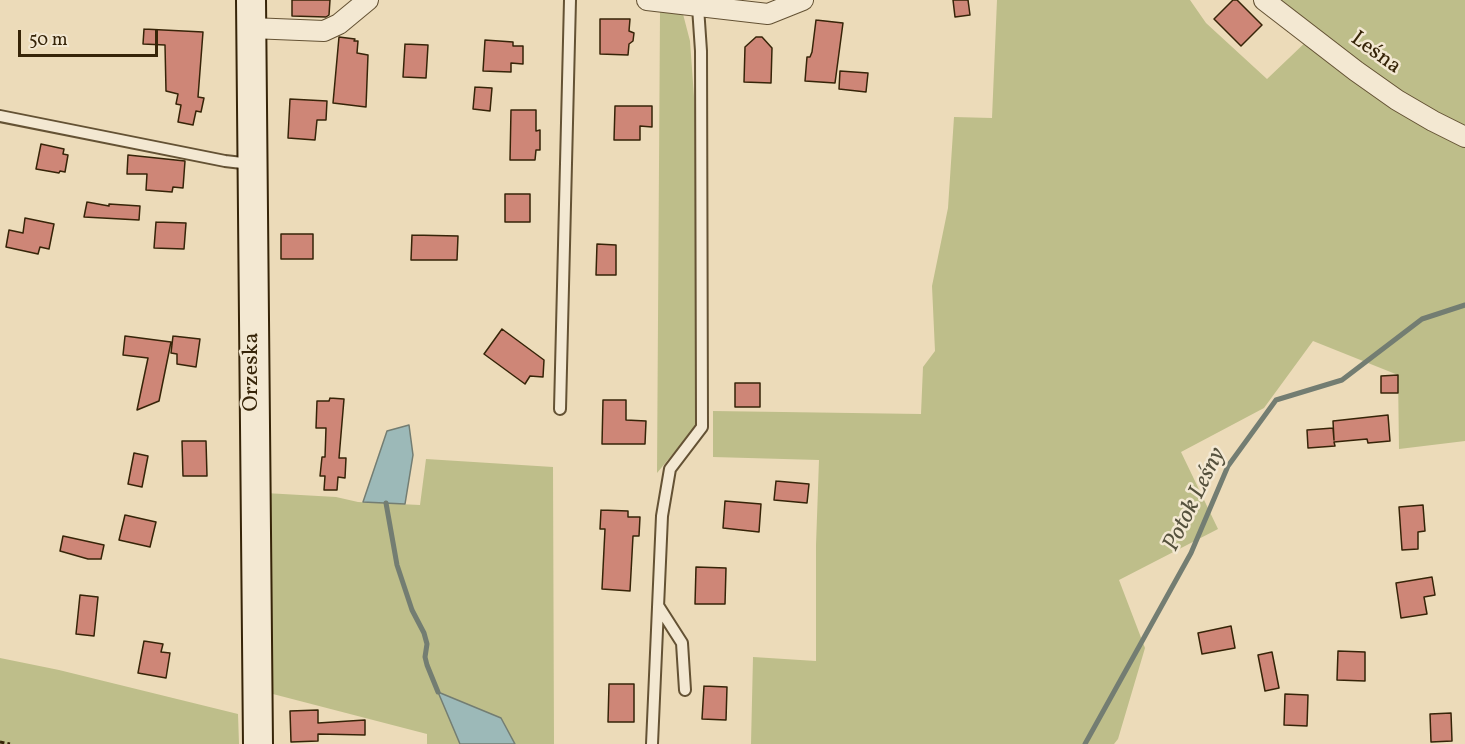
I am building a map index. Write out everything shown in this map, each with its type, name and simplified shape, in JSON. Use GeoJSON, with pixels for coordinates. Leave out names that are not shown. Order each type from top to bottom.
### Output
{"type":"FeatureCollection","features":[{"type":"Feature","properties":{"kind":"street","name":"Orzeska"},"geometry":{"type":"LineString","coordinates":[[251,0],[258,744]]}},
{"type":"Feature","properties":{"kind":"street"},"geometry":{"type":"LineString","coordinates":[[251,28],[324,31],[339,24],[368,0]]}},
{"type":"Feature","properties":{"kind":"street"},"geometry":{"type":"LineString","coordinates":[[647,0],[768,14],[803,0]]}},
{"type":"Feature","properties":{"kind":"street","name":"Leśna"},"geometry":{"type":"LineString","coordinates":[[1264,0],[1397,99],[1465,137]]}},
{"type":"Feature","properties":{"kind":"lane"},"geometry":{"type":"LineString","coordinates":[[560,409],[570,0]]}},
{"type":"Feature","properties":{"kind":"lane"},"geometry":{"type":"LineString","coordinates":[[652,744],[662,516],[670,470],[702,427],[701,51],[698,7]]}},
{"type":"Feature","properties":{"kind":"lane"},"geometry":{"type":"LineString","coordinates":[[0,116],[225,161],[251,164]]}},
{"type":"Feature","properties":{"kind":"lane"},"geometry":{"type":"LineString","coordinates":[[659,608],[682,644],[685,690]]}},
{"type":"Feature","properties":{"kind":"path"},"geometry":{"type":"LineString","coordinates":[[0,742],[10,744]]}},
{"type":"Feature","properties":{"kind":"green space"},"geometry":{"type":"Polygon","coordinates":[[[997,0],[1190,0],[1206,23],[1267,79],[1311,37],[1264,0],[1465,0],[1465,441],[1399,449],[1398,375],[1313,341],[1264,408],[1181,452],[1218,529],[1119,580],[1145,648],[1118,739],[1114,744],[751,744],[753,657],[816,661],[819,460],[713,457],[713,411],[921,414],[923,367],[935,351],[932,286],[948,208],[954,117],[992,118],[997,0]]]}},
{"type":"Feature","properties":{"kind":"green space"},"geometry":{"type":"Polygon","coordinates":[[[660,12],[683,14],[690,41],[695,111],[696,426],[657,473],[660,12]]]}},
{"type":"Feature","properties":{"kind":"green space"},"geometry":{"type":"Polygon","coordinates":[[[426,459],[553,467],[554,744],[515,744],[501,718],[439,693],[460,744],[427,744],[427,734],[269,693],[265,493],[420,505],[426,459]]]}},
{"type":"Feature","properties":{"kind":"green space"},"geometry":{"type":"Polygon","coordinates":[[[0,658],[59,670],[238,714],[239,744],[0,744],[0,658]]]}},
{"type":"Feature","properties":{"kind":"water"},"geometry":{"type":"Polygon","coordinates":[[[409,425],[413,455],[405,504],[363,502],[387,431],[409,425]]]}},
{"type":"Feature","properties":{"kind":"water"},"geometry":{"type":"Polygon","coordinates":[[[438,692],[501,718],[515,744],[460,744],[438,692]]]}},
{"type":"Feature","properties":{"kind":"building"},"geometry":{"type":"Polygon","coordinates":[[[292,0],[330,0],[329,15],[326,17],[292,16],[292,0]]]}},
{"type":"Feature","properties":{"kind":"building"},"geometry":{"type":"Polygon","coordinates":[[[953,0],[968,0],[970,15],[955,17],[953,0]]]}},
{"type":"Feature","properties":{"kind":"building"},"geometry":{"type":"Polygon","coordinates":[[[1233,0],[1237,0],[1262,25],[1241,46],[1214,19],[1233,0]]]}},
{"type":"Feature","properties":{"kind":"building"},"geometry":{"type":"Polygon","coordinates":[[[600,19],[630,19],[629,31],[634,33],[633,41],[629,44],[628,55],[600,54],[600,19]]]}},
{"type":"Feature","properties":{"kind":"building"},"geometry":{"type":"Polygon","coordinates":[[[816,20],[843,23],[835,83],[805,81],[807,57],[810,57],[812,52],[816,20]]]}},
{"type":"Feature","properties":{"kind":"building"},"geometry":{"type":"Polygon","coordinates":[[[144,29],[203,32],[198,97],[204,98],[201,112],[196,111],[193,125],[178,122],[181,105],[176,104],[178,94],[166,91],[165,45],[143,44],[144,29]]]}},
{"type":"Feature","properties":{"kind":"building"},"geometry":{"type":"Polygon","coordinates":[[[339,37],[355,39],[354,41],[358,41],[357,53],[368,55],[366,107],[333,103],[339,37]]]}},
{"type":"Feature","properties":{"kind":"building"},"geometry":{"type":"Polygon","coordinates":[[[756,37],[762,37],[772,48],[771,83],[744,82],[745,47],[756,37]]]}},
{"type":"Feature","properties":{"kind":"building"},"geometry":{"type":"Polygon","coordinates":[[[485,40],[513,42],[513,46],[523,46],[523,64],[511,63],[511,72],[483,71],[485,40]]]}},
{"type":"Feature","properties":{"kind":"building"},"geometry":{"type":"Polygon","coordinates":[[[405,44],[428,45],[426,78],[403,77],[405,44]]]}},
{"type":"Feature","properties":{"kind":"building"},"geometry":{"type":"Polygon","coordinates":[[[840,71],[868,73],[866,92],[839,89],[840,71]]]}},
{"type":"Feature","properties":{"kind":"building"},"geometry":{"type":"Polygon","coordinates":[[[475,87],[492,88],[490,111],[473,109],[475,87]]]}},
{"type":"Feature","properties":{"kind":"building"},"geometry":{"type":"Polygon","coordinates":[[[290,99],[327,101],[326,120],[317,120],[315,140],[288,138],[290,99]]]}},
{"type":"Feature","properties":{"kind":"building"},"geometry":{"type":"Polygon","coordinates":[[[615,106],[652,106],[652,127],[640,126],[640,140],[614,140],[615,106]]]}},
{"type":"Feature","properties":{"kind":"building"},"geometry":{"type":"Polygon","coordinates":[[[511,110],[536,110],[536,131],[540,130],[540,150],[536,150],[535,160],[510,160],[511,110]]]}},
{"type":"Feature","properties":{"kind":"building"},"geometry":{"type":"Polygon","coordinates":[[[41,144],[64,149],[63,154],[68,155],[65,172],[36,169],[41,144]]]}},
{"type":"Feature","properties":{"kind":"building"},"geometry":{"type":"Polygon","coordinates":[[[128,155],[185,161],[183,188],[173,187],[172,192],[146,190],[147,174],[127,174],[128,155]]]}},
{"type":"Feature","properties":{"kind":"building"},"geometry":{"type":"Polygon","coordinates":[[[505,194],[530,194],[530,222],[505,222],[505,194]]]}},
{"type":"Feature","properties":{"kind":"building"},"geometry":{"type":"Polygon","coordinates":[[[87,202],[109,206],[109,204],[140,206],[139,220],[84,217],[87,202]]]}},
{"type":"Feature","properties":{"kind":"building"},"geometry":{"type":"Polygon","coordinates":[[[25,218],[54,224],[49,249],[40,247],[38,254],[6,247],[9,230],[23,233],[25,218]]]}},
{"type":"Feature","properties":{"kind":"building"},"geometry":{"type":"Polygon","coordinates":[[[156,222],[186,223],[184,249],[154,248],[156,222]]]}},
{"type":"Feature","properties":{"kind":"building"},"geometry":{"type":"Polygon","coordinates":[[[281,234],[313,234],[313,259],[281,259],[281,234]]]}},
{"type":"Feature","properties":{"kind":"building"},"geometry":{"type":"Polygon","coordinates":[[[412,235],[458,236],[457,260],[411,260],[412,235]]]}},
{"type":"Feature","properties":{"kind":"building"},"geometry":{"type":"Polygon","coordinates":[[[597,244],[616,245],[616,275],[596,275],[597,244]]]}},
{"type":"Feature","properties":{"kind":"building"},"geometry":{"type":"Polygon","coordinates":[[[502,329],[544,360],[543,377],[530,376],[525,384],[484,354],[502,329]]]}},
{"type":"Feature","properties":{"kind":"building"},"geometry":{"type":"Polygon","coordinates":[[[125,336],[171,342],[159,401],[137,410],[148,358],[123,355],[125,336]]]}},
{"type":"Feature","properties":{"kind":"building"},"geometry":{"type":"Polygon","coordinates":[[[173,336],[200,339],[196,367],[177,364],[177,354],[171,353],[173,336]]]}},
{"type":"Feature","properties":{"kind":"building"},"geometry":{"type":"Polygon","coordinates":[[[1398,375],[1398,393],[1381,393],[1381,376],[1398,375]]]}},
{"type":"Feature","properties":{"kind":"building"},"geometry":{"type":"Polygon","coordinates":[[[735,383],[760,383],[760,407],[735,407],[735,383]]]}},
{"type":"Feature","properties":{"kind":"building"},"geometry":{"type":"Polygon","coordinates":[[[330,398],[344,399],[339,458],[346,458],[345,478],[338,477],[337,490],[324,490],[325,476],[320,476],[322,457],[325,457],[326,428],[316,428],[317,401],[329,401],[330,398]]]}},
{"type":"Feature","properties":{"kind":"building"},"geometry":{"type":"Polygon","coordinates":[[[603,400],[626,400],[626,420],[646,421],[645,444],[602,444],[603,400]]]}},
{"type":"Feature","properties":{"kind":"building"},"geometry":{"type":"Polygon","coordinates":[[[1388,415],[1390,441],[1368,443],[1367,439],[1334,442],[1335,446],[1308,448],[1307,430],[1333,428],[1334,440],[1333,421],[1388,415]]]}},
{"type":"Feature","properties":{"kind":"building"},"geometry":{"type":"Polygon","coordinates":[[[182,441],[206,441],[207,476],[183,476],[182,441]]]}},
{"type":"Feature","properties":{"kind":"building"},"geometry":{"type":"Polygon","coordinates":[[[134,453],[148,456],[142,487],[128,484],[134,453]]]}},
{"type":"Feature","properties":{"kind":"building"},"geometry":{"type":"Polygon","coordinates":[[[776,481],[809,484],[807,503],[774,500],[776,481]]]}},
{"type":"Feature","properties":{"kind":"building"},"geometry":{"type":"Polygon","coordinates":[[[725,501],[761,504],[759,532],[723,528],[725,501]]]}},
{"type":"Feature","properties":{"kind":"building"},"geometry":{"type":"Polygon","coordinates":[[[1423,505],[1425,531],[1418,532],[1418,549],[1402,550],[1399,507],[1423,505]]]}},
{"type":"Feature","properties":{"kind":"building"},"geometry":{"type":"Polygon","coordinates":[[[601,510],[628,511],[628,517],[640,517],[639,536],[633,536],[630,591],[602,589],[605,529],[600,529],[601,510]]]}},
{"type":"Feature","properties":{"kind":"building"},"geometry":{"type":"Polygon","coordinates":[[[125,515],[156,522],[150,547],[119,540],[125,515]]]}},
{"type":"Feature","properties":{"kind":"building"},"geometry":{"type":"Polygon","coordinates":[[[63,536],[104,545],[101,559],[88,559],[60,551],[63,536]]]}},
{"type":"Feature","properties":{"kind":"building"},"geometry":{"type":"Polygon","coordinates":[[[696,567],[726,568],[725,604],[695,604],[696,567]]]}},
{"type":"Feature","properties":{"kind":"building"},"geometry":{"type":"Polygon","coordinates":[[[1432,577],[1435,595],[1424,597],[1427,614],[1401,618],[1396,583],[1432,577]]]}},
{"type":"Feature","properties":{"kind":"building"},"geometry":{"type":"Polygon","coordinates":[[[80,595],[98,597],[94,636],[76,634],[80,595]]]}},
{"type":"Feature","properties":{"kind":"building"},"geometry":{"type":"Polygon","coordinates":[[[1231,626],[1235,648],[1202,654],[1198,633],[1231,626]]]}},
{"type":"Feature","properties":{"kind":"building"},"geometry":{"type":"Polygon","coordinates":[[[144,641],[163,644],[161,652],[170,653],[166,678],[138,673],[144,641]]]}},
{"type":"Feature","properties":{"kind":"building"},"geometry":{"type":"Polygon","coordinates":[[[1338,651],[1365,652],[1365,681],[1337,680],[1338,651]]]}},
{"type":"Feature","properties":{"kind":"building"},"geometry":{"type":"Polygon","coordinates":[[[1272,652],[1279,688],[1265,691],[1258,655],[1272,652]]]}},
{"type":"Feature","properties":{"kind":"building"},"geometry":{"type":"Polygon","coordinates":[[[609,684],[634,684],[634,722],[608,722],[609,684]]]}},
{"type":"Feature","properties":{"kind":"building"},"geometry":{"type":"Polygon","coordinates":[[[704,686],[727,687],[726,720],[702,719],[704,686]]]}},
{"type":"Feature","properties":{"kind":"building"},"geometry":{"type":"Polygon","coordinates":[[[1285,694],[1308,695],[1307,726],[1284,725],[1285,694]]]}},
{"type":"Feature","properties":{"kind":"building"},"geometry":{"type":"Polygon","coordinates":[[[318,710],[318,723],[365,720],[365,735],[318,734],[318,741],[291,742],[290,711],[318,710]]]}},
{"type":"Feature","properties":{"kind":"building"},"geometry":{"type":"Polygon","coordinates":[[[1451,713],[1452,741],[1431,742],[1430,714],[1451,713]]]}},
{"type":"Feature","properties":{"kind":"waterway","name":"Potok Leśny"},"geometry":{"type":"LineString","coordinates":[[1085,744],[1191,553],[1228,466],[1276,400],[1342,380],[1422,319],[1465,305]]}},
{"type":"Feature","properties":{"kind":"waterway"},"geometry":{"type":"LineString","coordinates":[[386,503],[397,565],[412,610],[424,633],[427,644],[425,657],[438,692]]}}]}
